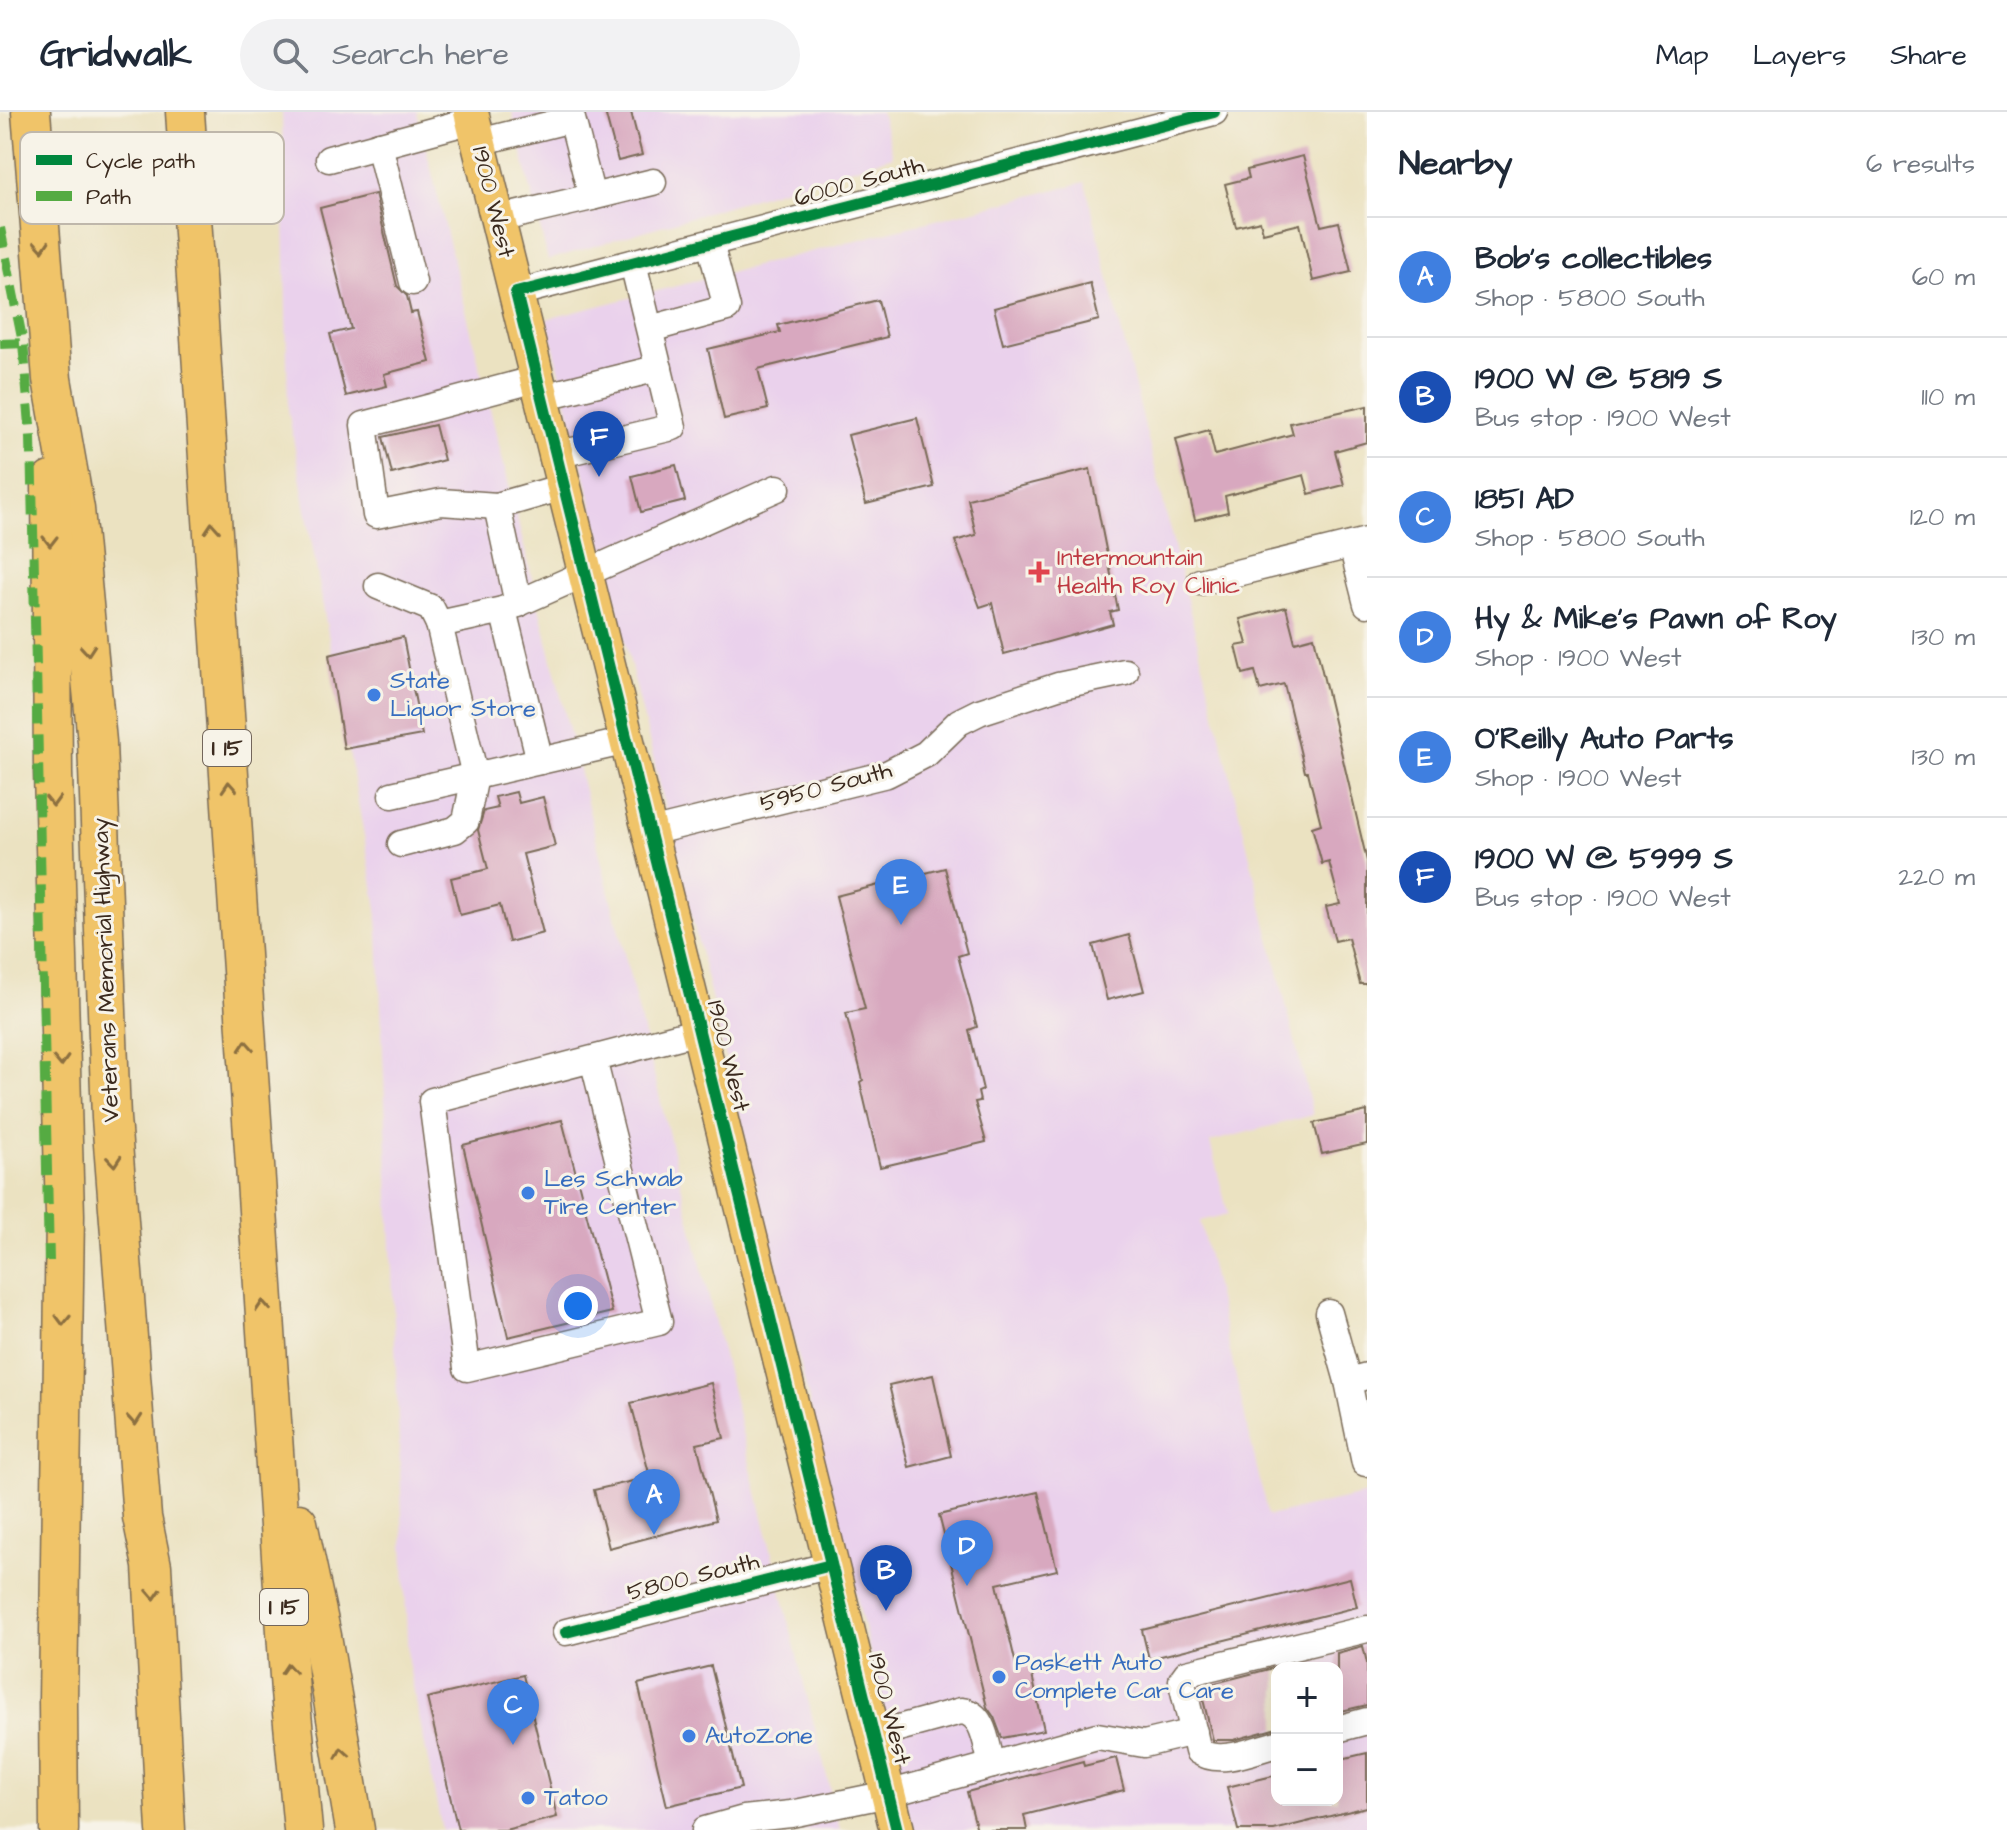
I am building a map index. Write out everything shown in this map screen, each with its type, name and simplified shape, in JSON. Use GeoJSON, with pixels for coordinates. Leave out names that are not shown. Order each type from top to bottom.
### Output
{"type":"FeatureCollection","features":[{"type":"Feature","properties":{"kind":"highway","name":"Veterans Memorial Highway"},"geometry":{"type":"LineString","coordinates":[[31,112],[33,132]]}},
{"type":"Feature","properties":{"kind":"highway","name":"I 15"},"geometry":{"type":"LineString","coordinates":[[185,112],[186,132]]}},
{"type":"Feature","properties":{"kind":"highway","name":"Veterans Memorial Highway"},"geometry":{"type":"LineString","coordinates":[[40,224],[52,379],[75,509],[97,742],[111,1118],[142,1517],[152,1566],[166,1830]]}},
{"type":"Feature","properties":{"kind":"highway","name":"I 15"},"geometry":{"type":"LineString","coordinates":[[192,224],[290,1692],[303,1830]]}},
{"type":"Feature","properties":{"kind":"highway"},"geometry":{"type":"LineString","coordinates":[[52,379],[53,773],[65,1215],[59,1830]]}},
{"type":"Feature","properties":{"kind":"highway"},"geometry":{"type":"LineString","coordinates":[[269,1384],[322,1636],[355,1830]]}},
{"type":"Feature","properties":{"kind":"highway"},"geometry":{"type":"LineString","coordinates":[[41,1830],[58,1701]]}},
{"type":"Feature","properties":{"kind":"main road","name":"1900 West"},"geometry":{"type":"LineString","coordinates":[[474,125],[897,1830]]}},
{"type":"Feature","properties":{"kind":"street","name":"6000 South"},"geometry":{"type":"LineString","coordinates":[[516,293],[1214,112]]}},
{"type":"Feature","properties":{"kind":"street"},"geometry":{"type":"LineString","coordinates":[[329,159],[474,125],[572,119],[592,197]]}},
{"type":"Feature","properties":{"kind":"street"},"geometry":{"type":"LineString","coordinates":[[379,145],[413,282]]}},
{"type":"Feature","properties":{"kind":"street"},"geometry":{"type":"LineString","coordinates":[[498,219],[653,182]]}},
{"type":"Feature","properties":{"kind":"street"},"geometry":{"type":"LineString","coordinates":[[650,329],[727,308],[710,243]]}},
{"type":"Feature","properties":{"kind":"street"},"geometry":{"type":"LineString","coordinates":[[633,263],[650,329],[673,427],[559,471],[497,506],[441,502],[376,515],[364,425],[539,388],[659,368]]}},
{"type":"Feature","properties":{"kind":"street"},"geometry":{"type":"LineString","coordinates":[[439,624],[511,607],[777,488]]}},
{"type":"Feature","properties":{"kind":"street"},"geometry":{"type":"LineString","coordinates":[[497,506],[511,607],[540,761]]}},
{"type":"Feature","properties":{"kind":"street"},"geometry":{"type":"LineString","coordinates":[[1200,582],[1360,543],[1367,604]]}},
{"type":"Feature","properties":{"kind":"street"},"geometry":{"type":"LineString","coordinates":[[378,586],[431,608],[439,624],[475,776],[466,821],[455,830],[401,844]]}},
{"type":"Feature","properties":{"kind":"street","name":"5950 South"},"geometry":{"type":"LineString","coordinates":[[650,832],[887,774],[926,754],[959,722],[979,712],[1058,686],[1125,672]]}},
{"type":"Feature","properties":{"kind":"street"},"geometry":{"type":"LineString","coordinates":[[392,795],[627,741]]}},
{"type":"Feature","properties":{"kind":"street"},"geometry":{"type":"LineString","coordinates":[[593,1059],[659,1322],[467,1368],[432,1101],[699,1031]]}},
{"type":"Feature","properties":{"kind":"street"},"geometry":{"type":"LineString","coordinates":[[1329,1313],[1357,1378],[1365,1463]]}},
{"type":"Feature","properties":{"kind":"street","name":"5800 South"},"geometry":{"type":"LineString","coordinates":[[566,1632],[831,1565]]}},
{"type":"Feature","properties":{"kind":"street"},"geometry":{"type":"LineString","coordinates":[[1271,1746],[1225,1757],[1208,1757],[1198,1751],[1182,1680],[1187,1673],[1367,1629]]}},
{"type":"Feature","properties":{"kind":"street"},"geometry":{"type":"LineString","coordinates":[[873,1735],[967,1711],[979,1721],[992,1765]]}},
{"type":"Feature","properties":{"kind":"street"},"geometry":{"type":"LineString","coordinates":[[1343,1727],[1367,1721]]}},
{"type":"Feature","properties":{"kind":"street"},"geometry":{"type":"LineString","coordinates":[[705,1830],[744,1819],[793,1822],[1097,1736],[1144,1744],[1194,1732]]}},
{"type":"Feature","properties":{"kind":"shaded area"},"geometry":{"type":"Polygon","coordinates":[[[282,112],[417,112],[840,1830],[442,1830],[408,1662],[377,908],[288,409],[282,112]]]}},
{"type":"Feature","properties":{"kind":"shaded area"},"geometry":{"type":"Polygon","coordinates":[[[512,112],[881,112],[893,156],[548,260],[512,112]]]}},
{"type":"Feature","properties":{"kind":"shaded area"},"geometry":{"type":"Polygon","coordinates":[[[1085,182],[1313,1115],[1210,1142],[1228,1214],[1200,1221],[1268,1516],[1367,1494],[1367,1830],[913,1830],[547,319],[1085,182]]]}},
{"type":"Feature","properties":{"kind":"building"},"geometry":{"type":"Polygon","coordinates":[[[605,112],[631,112],[642,155],[618,161],[605,112]]]}},
{"type":"Feature","properties":{"kind":"building"},"geometry":{"type":"Polygon","coordinates":[[[1303,156],[1321,226],[1339,222],[1351,272],[1313,281],[1300,224],[1263,233],[1260,221],[1236,227],[1225,184],[1249,178],[1247,170],[1303,156]]]}},
{"type":"Feature","properties":{"kind":"building"},"geometry":{"type":"Polygon","coordinates":[[[375,194],[397,286],[407,296],[411,313],[417,312],[430,362],[384,374],[387,386],[346,396],[330,334],[351,329],[320,208],[375,194]]]}},
{"type":"Feature","properties":{"kind":"building"},"geometry":{"type":"Polygon","coordinates":[[[1090,283],[1099,320],[1003,344],[994,308],[1090,283]]]}},
{"type":"Feature","properties":{"kind":"building"},"geometry":{"type":"Polygon","coordinates":[[[878,300],[887,337],[758,369],[768,409],[724,419],[708,349],[780,332],[778,325],[878,300]]]}},
{"type":"Feature","properties":{"kind":"building"},"geometry":{"type":"Polygon","coordinates":[[[1367,406],[1367,442],[1335,451],[1344,485],[1309,494],[1304,475],[1225,496],[1228,512],[1195,520],[1176,439],[1209,430],[1215,455],[1293,434],[1290,423],[1367,406]]]}},
{"type":"Feature","properties":{"kind":"building"},"geometry":{"type":"Polygon","coordinates":[[[917,418],[934,487],[866,504],[848,435],[917,418]]]}},
{"type":"Feature","properties":{"kind":"building"},"geometry":{"type":"Polygon","coordinates":[[[435,425],[444,460],[392,474],[383,437],[435,425]]]}},
{"type":"Feature","properties":{"kind":"building"},"geometry":{"type":"Polygon","coordinates":[[[676,465],[685,501],[641,512],[632,476],[676,465]]]}},
{"type":"Feature","properties":{"kind":"building","name":"Intermountain Health Roy Clinic"},"geometry":{"type":"Polygon","coordinates":[[[1090,469],[1118,610],[1110,612],[1113,624],[1004,654],[992,603],[980,607],[955,541],[976,535],[968,499],[1090,469]]]}},
{"type":"Feature","properties":{"kind":"building"},"geometry":{"type":"Polygon","coordinates":[[[1286,607],[1295,642],[1314,637],[1367,861],[1367,984],[1360,984],[1348,938],[1335,941],[1326,907],[1340,904],[1329,862],[1322,864],[1312,827],[1321,824],[1284,684],[1260,690],[1255,671],[1243,674],[1236,646],[1247,644],[1240,619],[1286,607]]]}},
{"type":"Feature","properties":{"kind":"building","name":"State Liquor Store"},"geometry":{"type":"Polygon","coordinates":[[[403,637],[422,735],[344,749],[329,655],[403,637]]]}},
{"type":"Feature","properties":{"kind":"building"},"geometry":{"type":"Polygon","coordinates":[[[516,792],[519,803],[543,797],[555,846],[523,854],[543,933],[509,942],[500,905],[460,915],[451,878],[488,869],[478,830],[484,811],[498,808],[495,797],[516,792]]]}},
{"type":"Feature","properties":{"kind":"building"},"geometry":{"type":"Polygon","coordinates":[[[945,868],[967,953],[958,956],[977,1027],[969,1030],[983,1090],[978,1092],[980,1101],[975,1102],[986,1142],[880,1167],[846,1013],[865,1009],[836,896],[945,868]]]}},
{"type":"Feature","properties":{"kind":"building"},"geometry":{"type":"Polygon","coordinates":[[[1129,935],[1144,991],[1107,1000],[1093,945],[1129,935]]]}},
{"type":"Feature","properties":{"kind":"building"},"geometry":{"type":"Polygon","coordinates":[[[1367,1111],[1367,1144],[1322,1154],[1314,1123],[1367,1111]]]}},
{"type":"Feature","properties":{"kind":"building","name":"Les Schwab Tire Center"},"geometry":{"type":"Polygon","coordinates":[[[562,1120],[612,1312],[508,1337],[463,1145],[562,1120]]]}},
{"type":"Feature","properties":{"kind":"building"},"geometry":{"type":"Polygon","coordinates":[[[933,1375],[951,1456],[909,1467],[889,1385],[933,1375]]]}},
{"type":"Feature","properties":{"kind":"building"},"geometry":{"type":"Polygon","coordinates":[[[711,1383],[724,1438],[697,1444],[716,1520],[609,1548],[594,1490],[650,1477],[631,1403],[711,1383]]]}},
{"type":"Feature","properties":{"kind":"building"},"geometry":{"type":"Polygon","coordinates":[[[1038,1492],[1057,1570],[997,1584],[1017,1669],[1030,1666],[1044,1730],[1002,1738],[987,1707],[939,1515],[1038,1492]]]}},
{"type":"Feature","properties":{"kind":"building"},"geometry":{"type":"Polygon","coordinates":[[[1350,1578],[1357,1607],[1149,1659],[1142,1630],[1350,1578]]]}},
{"type":"Feature","properties":{"kind":"building"},"geometry":{"type":"Polygon","coordinates":[[[1363,1646],[1367,1663],[1367,1705],[1343,1711],[1343,1662],[1337,1662],[1337,1653],[1363,1646]]]}},
{"type":"Feature","properties":{"kind":"building","name":"AutoZone"},"geometry":{"type":"Polygon","coordinates":[[[711,1666],[741,1788],[667,1806],[638,1684],[711,1666]]]}},
{"type":"Feature","properties":{"kind":"building"},"geometry":{"type":"Polygon","coordinates":[[[1271,1669],[1271,1730],[1234,1740],[1213,1740],[1200,1687],[1271,1669]]]}},
{"type":"Feature","properties":{"kind":"building"},"geometry":{"type":"Polygon","coordinates":[[[523,1675],[557,1817],[505,1830],[458,1830],[427,1698],[523,1675]]]}},
{"type":"Feature","properties":{"kind":"building"},"geometry":{"type":"Polygon","coordinates":[[[1367,1753],[1367,1807],[1274,1830],[1238,1830],[1227,1787],[1271,1776],[1271,1806],[1343,1806],[1343,1759],[1367,1753]]]}},
{"type":"Feature","properties":{"kind":"building"},"geometry":{"type":"Polygon","coordinates":[[[1116,1758],[1124,1790],[1024,1815],[1027,1830],[977,1830],[967,1792],[1083,1761],[1084,1766],[1116,1758]]]}},
{"type":"Feature","properties":{"kind":"marked path"},"geometry":{"type":"LineString","coordinates":[[0,228],[23,343],[31,437],[49,1261]]}},
{"type":"Feature","properties":{"kind":"marked path"},"geometry":{"type":"LineString","coordinates":[[0,344],[23,343]]}},
{"type":"Feature","properties":{"kind":"cycle path"},"geometry":{"type":"LineString","coordinates":[[897,1830],[516,293],[1214,112]]}},
{"type":"Feature","properties":{"kind":"cycle path"},"geometry":{"type":"LineString","coordinates":[[566,1632],[831,1565]]}},
{"type":"Feature","properties":{"kind":"place","name":"1900 W @ 5999 S"},"geometry":{"type":"Point","coordinates":[599,477]}},
{"type":"Feature","properties":{"kind":"place","name":"Intermountain Health Roy Clinic"},"geometry":{"type":"Point","coordinates":[1039,572]}},
{"type":"Feature","properties":{"kind":"place","name":"State Liquor Store"},"geometry":{"type":"Point","coordinates":[374,695]}},
{"type":"Feature","properties":{"kind":"place","name":"O'Reilly Auto Parts"},"geometry":{"type":"Point","coordinates":[901,925]}},
{"type":"Feature","properties":{"kind":"place","name":"Les Schwab Tire Center"},"geometry":{"type":"Point","coordinates":[528,1193]}},
{"type":"Feature","properties":{"kind":"place","name":"Bob's collectibles"},"geometry":{"type":"Point","coordinates":[654,1535]}},
{"type":"Feature","properties":{"kind":"place","name":"Hy & Mike's Pawn of Roy"},"geometry":{"type":"Point","coordinates":[967,1586]}},
{"type":"Feature","properties":{"kind":"place","name":"1900 W @ 5819 S"},"geometry":{"type":"Point","coordinates":[886,1611]}},
{"type":"Feature","properties":{"kind":"place","name":"Paskett Auto Complete Car Care"},"geometry":{"type":"Point","coordinates":[999,1677]}},
{"type":"Feature","properties":{"kind":"place","name":"AutoZone"},"geometry":{"type":"Point","coordinates":[689,1736]}},
{"type":"Feature","properties":{"kind":"place","name":"1851 AD"},"geometry":{"type":"Point","coordinates":[513,1745]}},
{"type":"Feature","properties":{"kind":"place","name":"Tatoo"},"geometry":{"type":"Point","coordinates":[528,1798]}}]}
